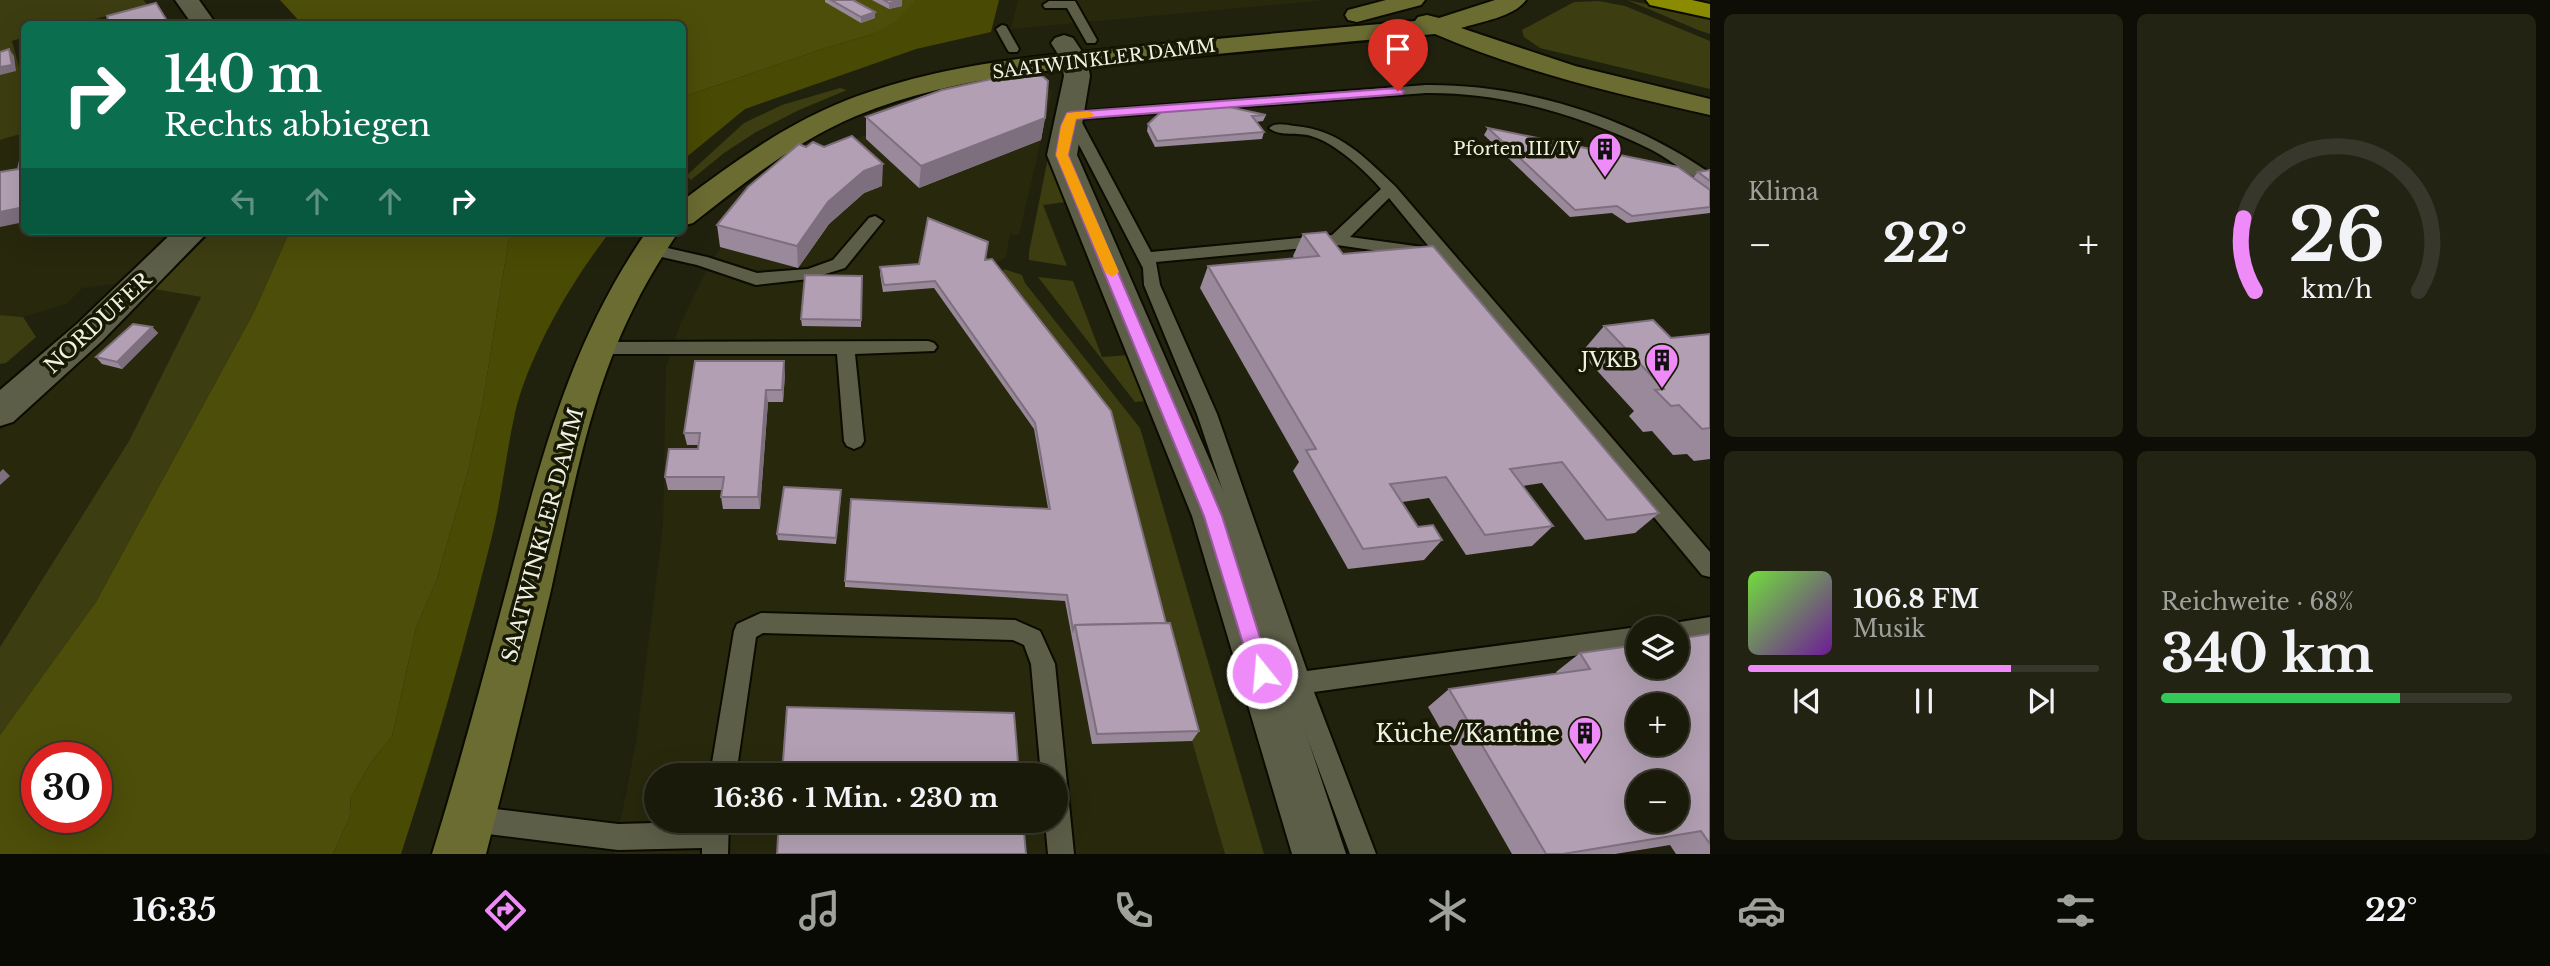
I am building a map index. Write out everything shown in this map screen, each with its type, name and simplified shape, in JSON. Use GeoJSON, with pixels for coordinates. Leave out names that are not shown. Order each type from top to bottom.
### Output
{"type":"FeatureCollection","features":[{"type":"Feature","properties":{"kind":"highway"},"geometry":{"type":"LineString","coordinates":[[1658,0],[1710,11]]}},
{"type":"Feature","properties":{"kind":"main road","name":"SAATWINKLER DAMM"},"geometry":{"type":"LineString","coordinates":[[686,206],[731,164],[804,118],[850,96],[1007,39],[1076,47],[1436,27],[1486,13],[1514,0]]}},
{"type":"Feature","properties":{"kind":"main road","name":"SAATWINKLER DAMM"},"geometry":{"type":"LineString","coordinates":[[686,213],[779,145],[846,110],[889,95],[1076,47],[1338,18],[1403,4]]}},
{"type":"Feature","properties":{"kind":"main road"},"geometry":{"type":"LineString","coordinates":[[1403,4],[1436,27],[1476,44],[1549,67],[1710,107]]}},
{"type":"Feature","properties":{"kind":"main road","name":"SAATWINKLER DAMM"},"geometry":{"type":"LineString","coordinates":[[464,836],[559,462],[597,348],[627,284],[657,240]]}},
{"type":"Feature","properties":{"kind":"street"},"geometry":{"type":"LineString","coordinates":[[187,0],[202,21]]}},
{"type":"Feature","properties":{"kind":"street"},"geometry":{"type":"LineString","coordinates":[[1076,47],[1077,76],[1062,155],[1213,516],[1319,854]]}},
{"type":"Feature","properties":{"kind":"street","name":"NORDUFER"},"geometry":{"type":"LineString","coordinates":[[0,412],[90,332],[189,235]]}},
{"type":"Feature","properties":{"kind":"lane"},"geometry":{"type":"LineString","coordinates":[[1049,5],[1071,4],[1076,47]]}},
{"type":"Feature","properties":{"kind":"lane"},"geometry":{"type":"LineString","coordinates":[[1363,854],[1299,683],[1207,414],[1152,285],[1150,268],[1071,116],[1412,90],[1469,90],[1532,103],[1598,122],[1659,145],[1710,180]]}},
{"type":"Feature","properties":{"kind":"lane"},"geometry":{"type":"LineString","coordinates":[[1276,128],[1315,132],[1330,139],[1373,170],[1710,568]]}},
{"type":"Feature","properties":{"kind":"lane"},"geometry":{"type":"LineString","coordinates":[[1337,240],[1390,189]]}},
{"type":"Feature","properties":{"kind":"lane"},"geometry":{"type":"LineString","coordinates":[[657,240],[701,261],[756,279],[808,274],[839,264],[875,221]]}},
{"type":"Feature","properties":{"kind":"lane"},"geometry":{"type":"LineString","coordinates":[[1146,258],[1337,240],[1447,257]]}},
{"type":"Feature","properties":{"kind":"lane"},"geometry":{"type":"LineString","coordinates":[[597,348],[928,346]]}},
{"type":"Feature","properties":{"kind":"lane"},"geometry":{"type":"LineString","coordinates":[[846,348],[854,441]]}},
{"type":"Feature","properties":{"kind":"lane"},"geometry":{"type":"LineString","coordinates":[[725,763],[745,631],[761,623],[1015,630],[1032,638],[1044,664],[1053,763]]}},
{"type":"Feature","properties":{"kind":"lane"},"geometry":{"type":"LineString","coordinates":[[1689,629],[1710,627]]}},
{"type":"Feature","properties":{"kind":"lane"},"geometry":{"type":"LineString","coordinates":[[1299,683],[1626,639]]}},
{"type":"Feature","properties":{"kind":"lane"},"geometry":{"type":"LineString","coordinates":[[1059,833],[1061,854]]}},
{"type":"Feature","properties":{"kind":"lane"},"geometry":{"type":"LineString","coordinates":[[464,836],[715,836]]}},
{"type":"Feature","properties":{"kind":"shaded area"},"geometry":{"type":"Polygon","coordinates":[[[0,0],[143,0],[149,6],[86,21],[21,21],[21,38],[12,41],[21,75],[21,134],[0,140],[0,0]]]}},
{"type":"Feature","properties":{"kind":"shaded area"},"geometry":{"type":"Polygon","coordinates":[[[280,0],[917,0],[895,22],[873,34],[686,96],[686,21],[299,21],[280,0]]]}},
{"type":"Feature","properties":{"kind":"shaded area"},"geometry":{"type":"Polygon","coordinates":[[[917,0],[999,0],[991,32],[916,49],[745,109],[686,158],[686,96],[873,34],[917,0]]]}},
{"type":"Feature","properties":{"kind":"shaded area"},"geometry":{"type":"Polygon","coordinates":[[[1018,0],[1327,0],[1011,29],[1018,0]]]}},
{"type":"Feature","properties":{"kind":"shaded area"},"geometry":{"type":"Polygon","coordinates":[[[1627,0],[1710,18],[1710,34],[1698,30],[1627,0]]]}},
{"type":"Feature","properties":{"kind":"shaded area"},"geometry":{"type":"Polygon","coordinates":[[[1599,1],[1625,6],[1710,41],[1710,89],[1540,48],[1524,37],[1522,30],[1574,2],[1599,1]]]}},
{"type":"Feature","properties":{"kind":"shaded area"},"geometry":{"type":"Polygon","coordinates":[[[840,88],[847,90],[756,132],[724,153],[691,180],[686,176],[744,123],[782,105],[840,88]]]}},
{"type":"Feature","properties":{"kind":"shaded area"},"geometry":{"type":"Polygon","coordinates":[[[1047,88],[1052,92],[1019,235],[1010,234],[1006,257],[992,266],[1192,741],[1225,854],[614,854],[636,743],[663,526],[666,367],[680,325],[707,269],[725,241],[838,145],[909,119],[1047,88]]]}},
{"type":"Feature","properties":{"kind":"shaded area"},"geometry":{"type":"Polygon","coordinates":[[[21,134],[21,235],[165,235],[155,248],[115,284],[82,288],[66,304],[23,317],[0,315],[0,140],[21,134]]]}},
{"type":"Feature","properties":{"kind":"shaded area"},"geometry":{"type":"Polygon","coordinates":[[[1048,158],[1066,202],[1043,205],[1067,266],[1029,260],[1048,158]]]}},
{"type":"Feature","properties":{"kind":"shaded area"},"geometry":{"type":"Polygon","coordinates":[[[209,235],[288,235],[254,312],[96,602],[0,735],[0,647],[129,441],[201,297],[154,289],[209,235]]]}},
{"type":"Feature","properties":{"kind":"shaded area"},"geometry":{"type":"Polygon","coordinates":[[[288,235],[509,235],[483,401],[468,471],[437,579],[416,628],[392,737],[372,761],[350,799],[351,814],[333,854],[0,854],[0,735],[96,602],[254,312],[288,235]]]}},
{"type":"Feature","properties":{"kind":"shaded area"},"geometry":{"type":"Polygon","coordinates":[[[509,235],[608,235],[582,271],[554,318],[522,390],[479,587],[401,854],[333,854],[351,814],[350,799],[372,761],[392,737],[416,628],[437,579],[468,471],[483,401],[509,235]]]}},
{"type":"Feature","properties":{"kind":"shaded area"},"geometry":{"type":"Polygon","coordinates":[[[1004,269],[1022,275],[1025,283],[1140,428],[1264,854],[1225,854],[1192,741],[1109,417],[1001,277],[1004,269]]]}},
{"type":"Feature","properties":{"kind":"shaded area"},"geometry":{"type":"Polygon","coordinates":[[[1038,277],[1073,281],[1102,357],[1129,355],[1147,401],[1135,402],[1038,277]]]}},
{"type":"Feature","properties":{"kind":"shaded area"},"geometry":{"type":"Polygon","coordinates":[[[154,289],[201,297],[129,441],[0,647],[0,431],[154,289]]]}},
{"type":"Feature","properties":{"kind":"shaded area"},"geometry":{"type":"Polygon","coordinates":[[[0,315],[23,317],[36,337],[6,363],[0,364],[0,315]]]}},
{"type":"Feature","properties":{"kind":"building"},"geometry":{"type":"Polygon","coordinates":[[[831,0],[853,0],[875,12],[861,17],[831,0]]]}},
{"type":"Feature","properties":{"kind":"building"},"geometry":{"type":"Polygon","coordinates":[[[156,3],[167,21],[108,21],[107,16],[156,3]]]}},
{"type":"Feature","properties":{"kind":"building"},"geometry":{"type":"Polygon","coordinates":[[[9,49],[12,65],[0,67],[0,52],[9,49]]]}},
{"type":"Feature","properties":{"kind":"building"},"geometry":{"type":"Polygon","coordinates":[[[1024,72],[1040,74],[1048,81],[1045,118],[921,166],[866,117],[942,90],[1024,72]]]}},
{"type":"Feature","properties":{"kind":"building"},"geometry":{"type":"Polygon","coordinates":[[[1229,107],[1266,115],[1252,116],[1264,132],[1157,141],[1148,124],[1161,112],[1186,108],[1229,107]]]}},
{"type":"Feature","properties":{"kind":"building","name":"Pforten III/IV"},"geometry":{"type":"Polygon","coordinates":[[[1488,128],[1678,167],[1710,190],[1710,207],[1632,216],[1617,206],[1575,210],[1488,128]]]}},
{"type":"Feature","properties":{"kind":"building"},"geometry":{"type":"Polygon","coordinates":[[[852,136],[883,164],[864,171],[828,202],[797,246],[717,225],[748,187],[799,144],[806,147],[813,142],[824,147],[852,136]]]}},
{"type":"Feature","properties":{"kind":"building"},"geometry":{"type":"Polygon","coordinates":[[[21,156],[21,208],[0,212],[0,172],[18,169],[21,156]]]}},
{"type":"Feature","properties":{"kind":"building"},"geometry":{"type":"Polygon","coordinates":[[[1710,170],[1710,181],[1698,172],[1710,170]]]}},
{"type":"Feature","properties":{"kind":"building"},"geometry":{"type":"Polygon","coordinates":[[[928,218],[988,242],[985,260],[992,259],[1111,411],[1166,623],[1075,625],[1073,630],[1067,595],[845,581],[851,499],[1050,509],[1035,423],[935,281],[884,285],[880,267],[919,264],[928,218]]]}},
{"type":"Feature","properties":{"kind":"building"},"geometry":{"type":"Polygon","coordinates":[[[1326,232],[1343,254],[1433,246],[1659,513],[1607,520],[1562,462],[1510,469],[1553,526],[1485,535],[1446,477],[1390,484],[1418,527],[1433,525],[1442,540],[1363,549],[1306,450],[1316,449],[1208,266],[1319,256],[1303,234],[1326,232]]]}},
{"type":"Feature","properties":{"kind":"building"},"geometry":{"type":"Polygon","coordinates":[[[805,275],[862,276],[861,320],[801,319],[805,275]]]}},
{"type":"Feature","properties":{"kind":"building"},"geometry":{"type":"Polygon","coordinates":[[[1653,320],[1671,338],[1710,334],[1710,428],[1702,429],[1679,405],[1671,406],[1655,390],[1664,389],[1604,326],[1653,320]]]}},
{"type":"Feature","properties":{"kind":"building"},"geometry":{"type":"Polygon","coordinates":[[[133,324],[152,327],[117,362],[96,357],[133,324]]]}},
{"type":"Feature","properties":{"kind":"building"},"geometry":{"type":"Polygon","coordinates":[[[695,361],[784,361],[782,390],[766,390],[758,497],[721,497],[724,477],[665,477],[669,449],[698,449],[700,433],[684,433],[695,361]]]}},
{"type":"Feature","properties":{"kind":"building"},"geometry":{"type":"Polygon","coordinates":[[[784,487],[841,490],[836,538],[777,534],[784,487]]]}},
{"type":"Feature","properties":{"kind":"building"},"geometry":{"type":"Polygon","coordinates":[[[1170,623],[1199,731],[1097,734],[1075,625],[1170,623]]]}},
{"type":"Feature","properties":{"kind":"building","name":"Küche/Kantine"},"geometry":{"type":"Polygon","coordinates":[[[1710,634],[1710,844],[1701,831],[1689,833],[1563,854],[1546,854],[1449,689],[1590,669],[1580,653],[1626,647],[1626,679],[1689,679],[1689,637],[1710,634]]]}},
{"type":"Feature","properties":{"kind":"building"},"geometry":{"type":"Polygon","coordinates":[[[787,707],[1014,713],[1018,763],[783,763],[787,707]]]}},
{"type":"Feature","properties":{"kind":"building"},"geometry":{"type":"Polygon","coordinates":[[[778,833],[1024,833],[1026,854],[777,854],[778,833]]]}},
{"type":"Feature","properties":{"kind":"slow traffic"},"geometry":{"type":"LineString","coordinates":[[1088,114],[1071,116],[1066,126],[1062,155],[1112,272]]}},
{"type":"Feature","properties":{"kind":"place","name":"Pforten III/IV"},"geometry":{"type":"Point","coordinates":[1605,179]}},
{"type":"Feature","properties":{"kind":"place","name":"JVKB"},"geometry":{"type":"Point","coordinates":[1662,390]}},
{"type":"Feature","properties":{"kind":"place","name":"Küche/Kantine"},"geometry":{"type":"Point","coordinates":[1585,763]}},
{"type":"Feature","properties":{"kind":"route"},"geometry":{"type":"LineString","coordinates":[[1262,673],[1213,516],[1062,155],[1066,126],[1071,116],[1398,91]]}}]}
